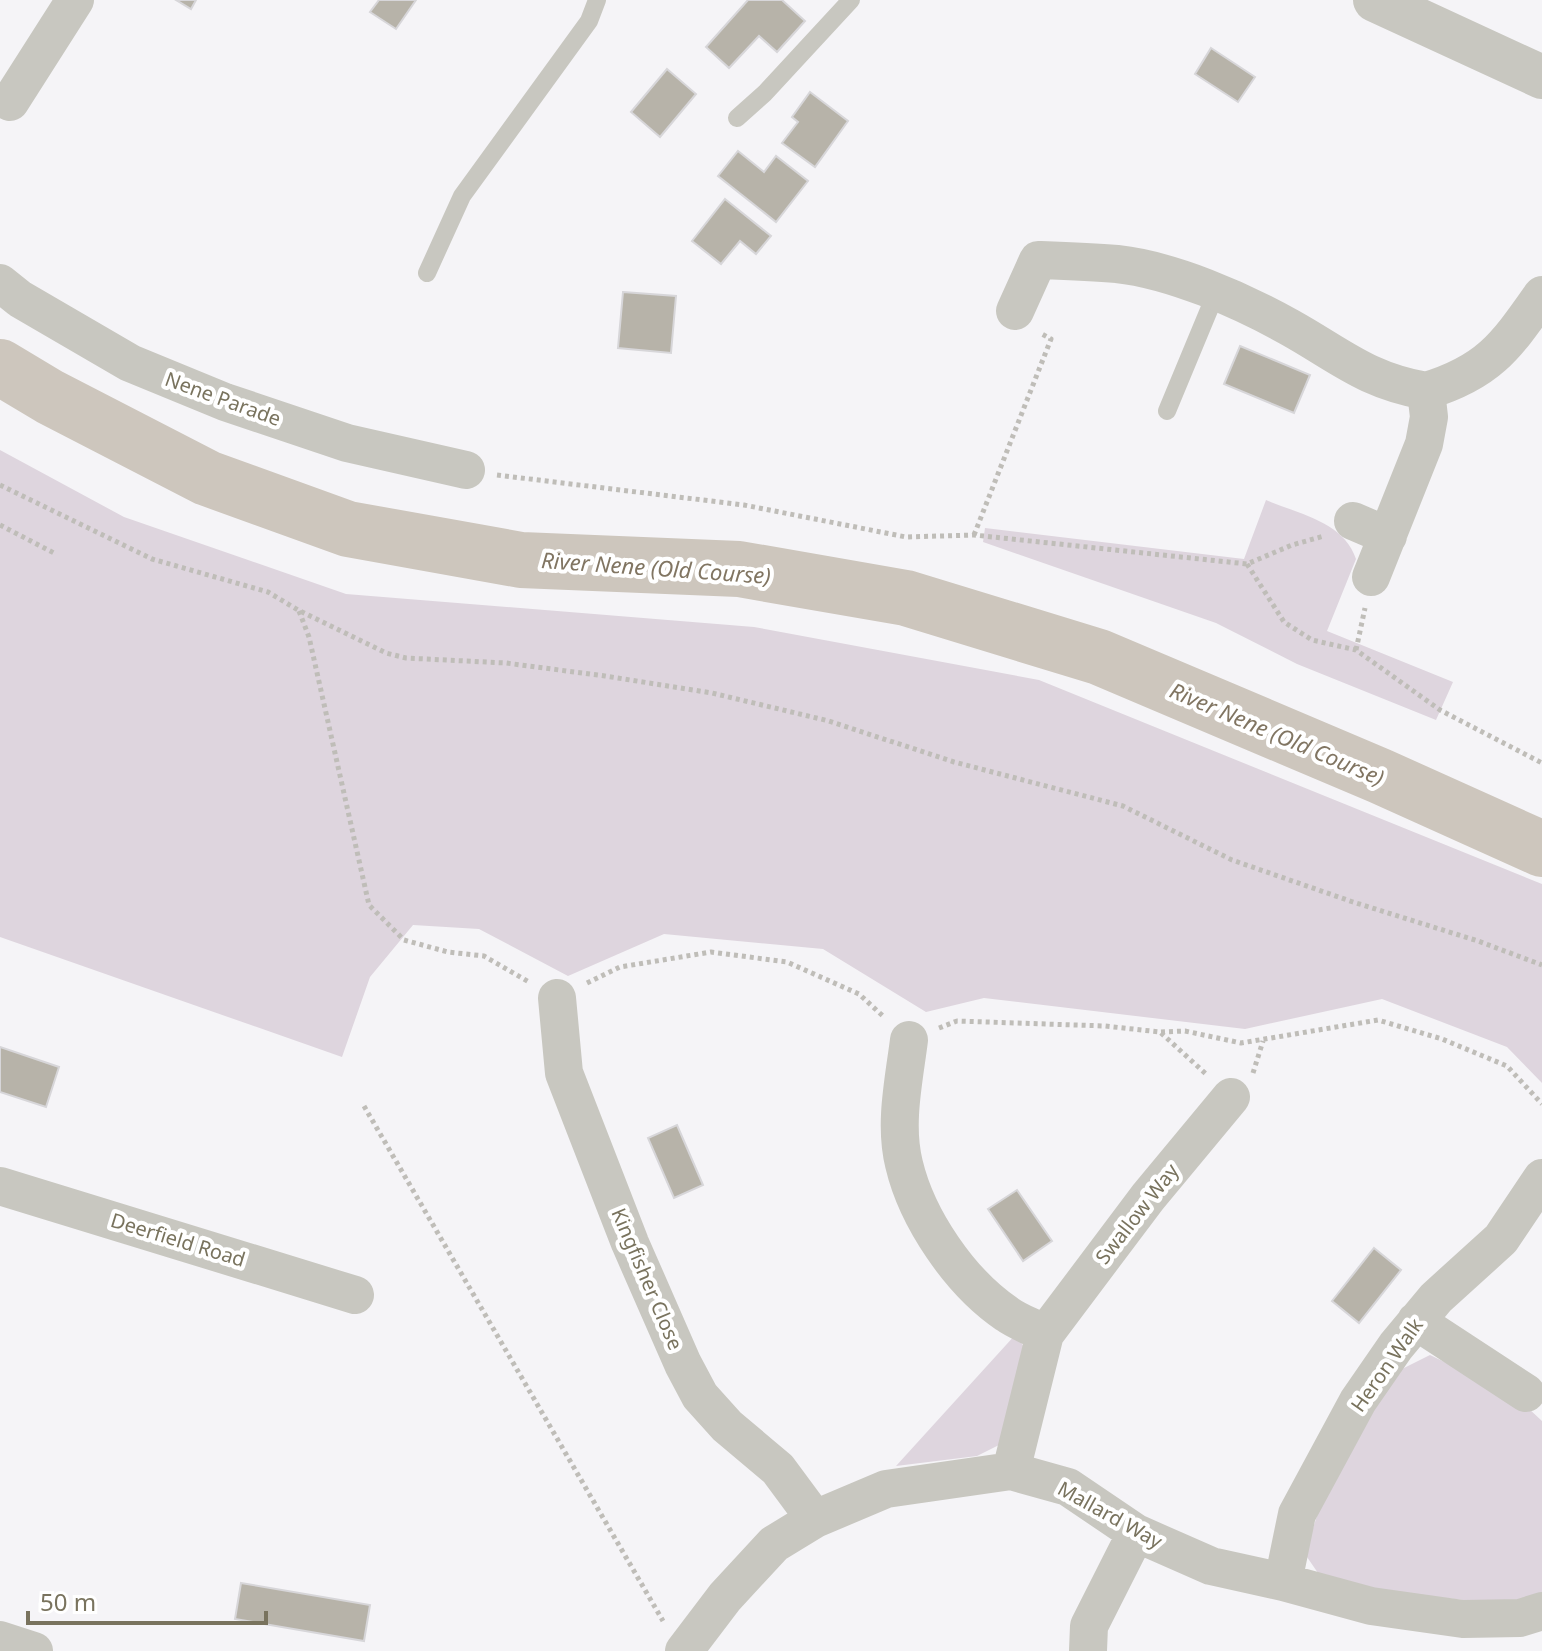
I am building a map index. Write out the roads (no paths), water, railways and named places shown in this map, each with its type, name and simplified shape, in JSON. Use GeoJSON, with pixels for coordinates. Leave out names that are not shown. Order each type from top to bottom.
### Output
{"type":"FeatureCollection","features":[{"type":"Feature","properties":{"kind":"street"},"geometry":{"type":"LineString","coordinates":[[10,102],[75,0]]}},
{"type":"Feature","properties":{"kind":"street"},"geometry":{"type":"LineString","coordinates":[[1375,0],[1539,68]]}},
{"type":"Feature","properties":{"kind":"street"},"geometry":{"type":"LineString","coordinates":[[1015,311],[1038,260],[1120,265],[1166,275],[1216,293],[1288,326],[1349,365],[1393,385],[1426,391],[1457,381],[1489,361],[1542,295]]}},
{"type":"Feature","properties":{"kind":"street","name":"Nene Parade"},"geometry":{"type":"LineString","coordinates":[[0,283],[20,299],[130,363],[225,402],[347,443],[466,470]]}},
{"type":"Feature","properties":{"kind":"street"},"geometry":{"type":"LineString","coordinates":[[1371,577],[1424,444],[1429,417],[1426,391]]}},
{"type":"Feature","properties":{"kind":"street"},"geometry":{"type":"LineString","coordinates":[[1353,521],[1388,536]]}},
{"type":"Feature","properties":{"kind":"street","name":"Kingfisher Close"},"geometry":{"type":"LineString","coordinates":[[557,998],[564,1073],[630,1243],[683,1364],[700,1396],[727,1426],[778,1469],[815,1519]]}},
{"type":"Feature","properties":{"kind":"street"},"geometry":{"type":"LineString","coordinates":[[909,1040],[900,1110],[903,1163],[923,1214],[950,1262],[1006,1314],[1045,1334]]}},
{"type":"Feature","properties":{"kind":"street","name":"Swallow Way"},"geometry":{"type":"LineString","coordinates":[[1011,1471],[1045,1334],[1148,1197],[1231,1097]]}},
{"type":"Feature","properties":{"kind":"street","name":"Heron Walk"},"geometry":{"type":"LineString","coordinates":[[1283,1582],[1297,1514],[1358,1401],[1436,1298],[1501,1239],[1542,1178]]}},
{"type":"Feature","properties":{"kind":"street","name":"Deerfield Road"},"geometry":{"type":"LineString","coordinates":[[0,1186],[355,1295]]}},
{"type":"Feature","properties":{"kind":"street"},"geometry":{"type":"LineString","coordinates":[[1416,1321],[1526,1393]]}},
{"type":"Feature","properties":{"kind":"street","name":"Mallard Way"},"geometry":{"type":"LineString","coordinates":[[674,1637],[725,1597],[774,1544],[815,1519],[886,1489],[1011,1471],[1068,1487],[1136,1533],[1211,1566],[1371,1606],[1463,1619],[1520,1618],[1542,1611]]}},
{"type":"Feature","properties":{"kind":"street"},"geometry":{"type":"LineString","coordinates":[[1088,1651],[1089,1626],[1136,1533]]}},
{"type":"Feature","properties":{"kind":"street"},"geometry":{"type":"LineString","coordinates":[[0,1640],[34,1651]]}},
{"type":"Feature","properties":{"kind":"lane"},"geometry":{"type":"LineString","coordinates":[[427,273],[462,196],[589,21],[597,0]]}},
{"type":"Feature","properties":{"kind":"lane"},"geometry":{"type":"LineString","coordinates":[[737,118],[765,93],[851,0]]}},
{"type":"Feature","properties":{"kind":"lane"},"geometry":{"type":"LineString","coordinates":[[1167,411],[1216,293]]}},
{"type":"Feature","properties":{"kind":"waterway","name":"River Nene (Old Course)"},"geometry":{"type":"LineString","coordinates":[[0,367],[50,397],[207,478],[348,529],[521,560],[739,569],[906,598],[1099,657],[1380,776],[1542,849]]}}]}
